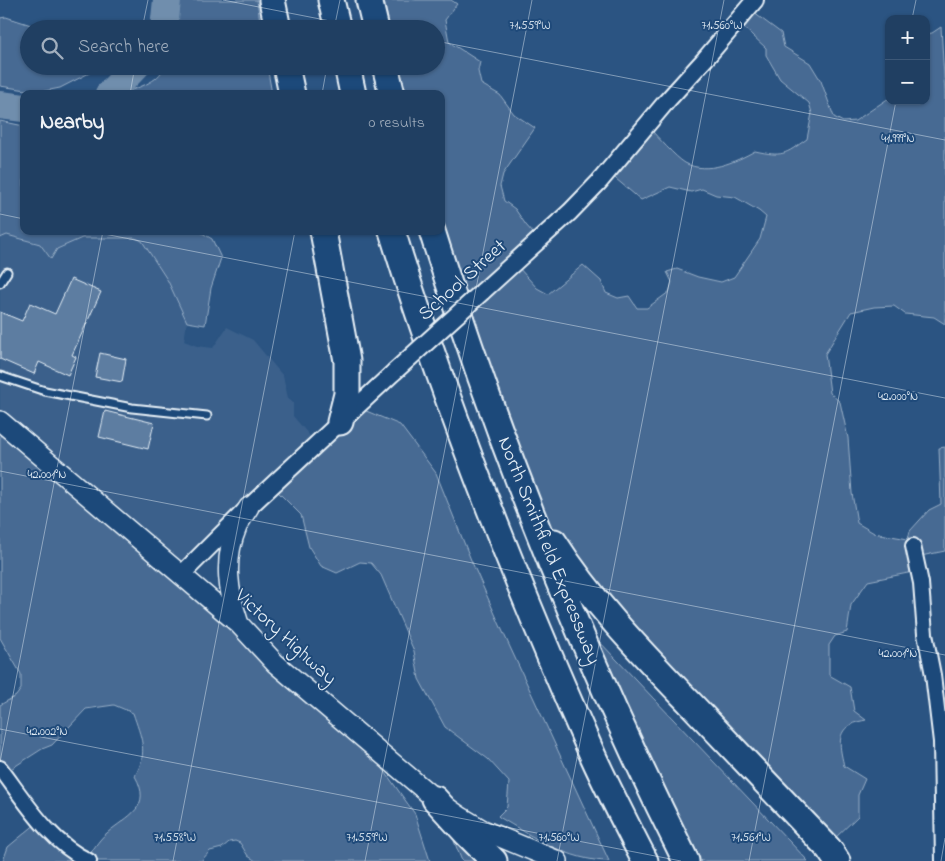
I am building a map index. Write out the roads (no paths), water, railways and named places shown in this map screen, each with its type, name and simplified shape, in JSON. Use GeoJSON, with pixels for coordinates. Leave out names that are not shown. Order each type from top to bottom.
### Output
{"type":"FeatureCollection","features":[{"type":"Feature","properties":{"kind":"highway"},"geometry":{"type":"LineString","coordinates":[[272,0],[276,20]]}},
{"type":"Feature","properties":{"kind":"highway"},"geometry":{"type":"LineString","coordinates":[[331,0],[336,20]]}},
{"type":"Feature","properties":{"kind":"highway"},"geometry":{"type":"LineString","coordinates":[[369,0],[374,20]]}},
{"type":"Feature","properties":{"kind":"highway"},"geometry":{"type":"LineString","coordinates":[[288,75],[291,90]]}},
{"type":"Feature","properties":{"kind":"highway"},"geometry":{"type":"LineString","coordinates":[[349,75],[353,90]]}},
{"type":"Feature","properties":{"kind":"highway"},"geometry":{"type":"LineString","coordinates":[[387,75],[391,90]]}},
{"type":"Feature","properties":{"kind":"highway"},"geometry":{"type":"LineString","coordinates":[[324,235],[347,361],[347,394],[340,422]]}},
{"type":"Feature","properties":{"kind":"highway","name":"North Smithfield Expressway"},"geometry":{"type":"LineString","coordinates":[[393,235],[470,459],[514,572],[594,757],[645,861]]}},
{"type":"Feature","properties":{"kind":"highway","name":"North Smithfield Expressway"},"geometry":{"type":"LineString","coordinates":[[433,235],[480,378],[568,606],[656,801],[686,861]]}},
{"type":"Feature","properties":{"kind":"highway"},"geometry":{"type":"LineString","coordinates":[[509,456],[546,530],[598,604],[656,668],[836,857]]}},
{"type":"Feature","properties":{"kind":"highway"},"geometry":{"type":"LineString","coordinates":[[435,798],[494,861]]}},
{"type":"Feature","properties":{"kind":"main road","name":"Victory Highway"},"geometry":{"type":"LineString","coordinates":[[0,421],[239,624],[275,663],[435,798],[483,830],[558,861]]}},
{"type":"Feature","properties":{"kind":"main road"},"geometry":{"type":"LineString","coordinates":[[239,624],[232,602],[228,575],[230,546],[238,526],[249,507]]}},
{"type":"Feature","properties":{"kind":"street","name":"School Street"},"geometry":{"type":"LineString","coordinates":[[181,575],[249,507],[599,182],[755,0]]}},
{"type":"Feature","properties":{"kind":"street"},"geometry":{"type":"LineString","coordinates":[[913,546],[921,583],[925,634],[934,675],[941,742],[943,861]]}},
{"type":"Feature","properties":{"kind":"street"},"geometry":{"type":"LineString","coordinates":[[0,768],[42,823],[77,855],[89,861]]}},
{"type":"Feature","properties":{"kind":"lane"},"geometry":{"type":"LineString","coordinates":[[0,283],[8,272]]}},
{"type":"Feature","properties":{"kind":"lane"},"geometry":{"type":"LineString","coordinates":[[0,376],[45,390],[132,408],[207,416]]}},
{"type":"Feature","properties":{"kind":"waterway"},"geometry":{"type":"LineString","coordinates":[[165,20],[167,0]]}},
{"type":"Feature","properties":{"kind":"waterway"},"geometry":{"type":"LineString","coordinates":[[113,90],[127,75]]}},
{"type":"Feature","properties":{"kind":"waterway"},"geometry":{"type":"LineString","coordinates":[[0,105],[20,108]]}}]}
